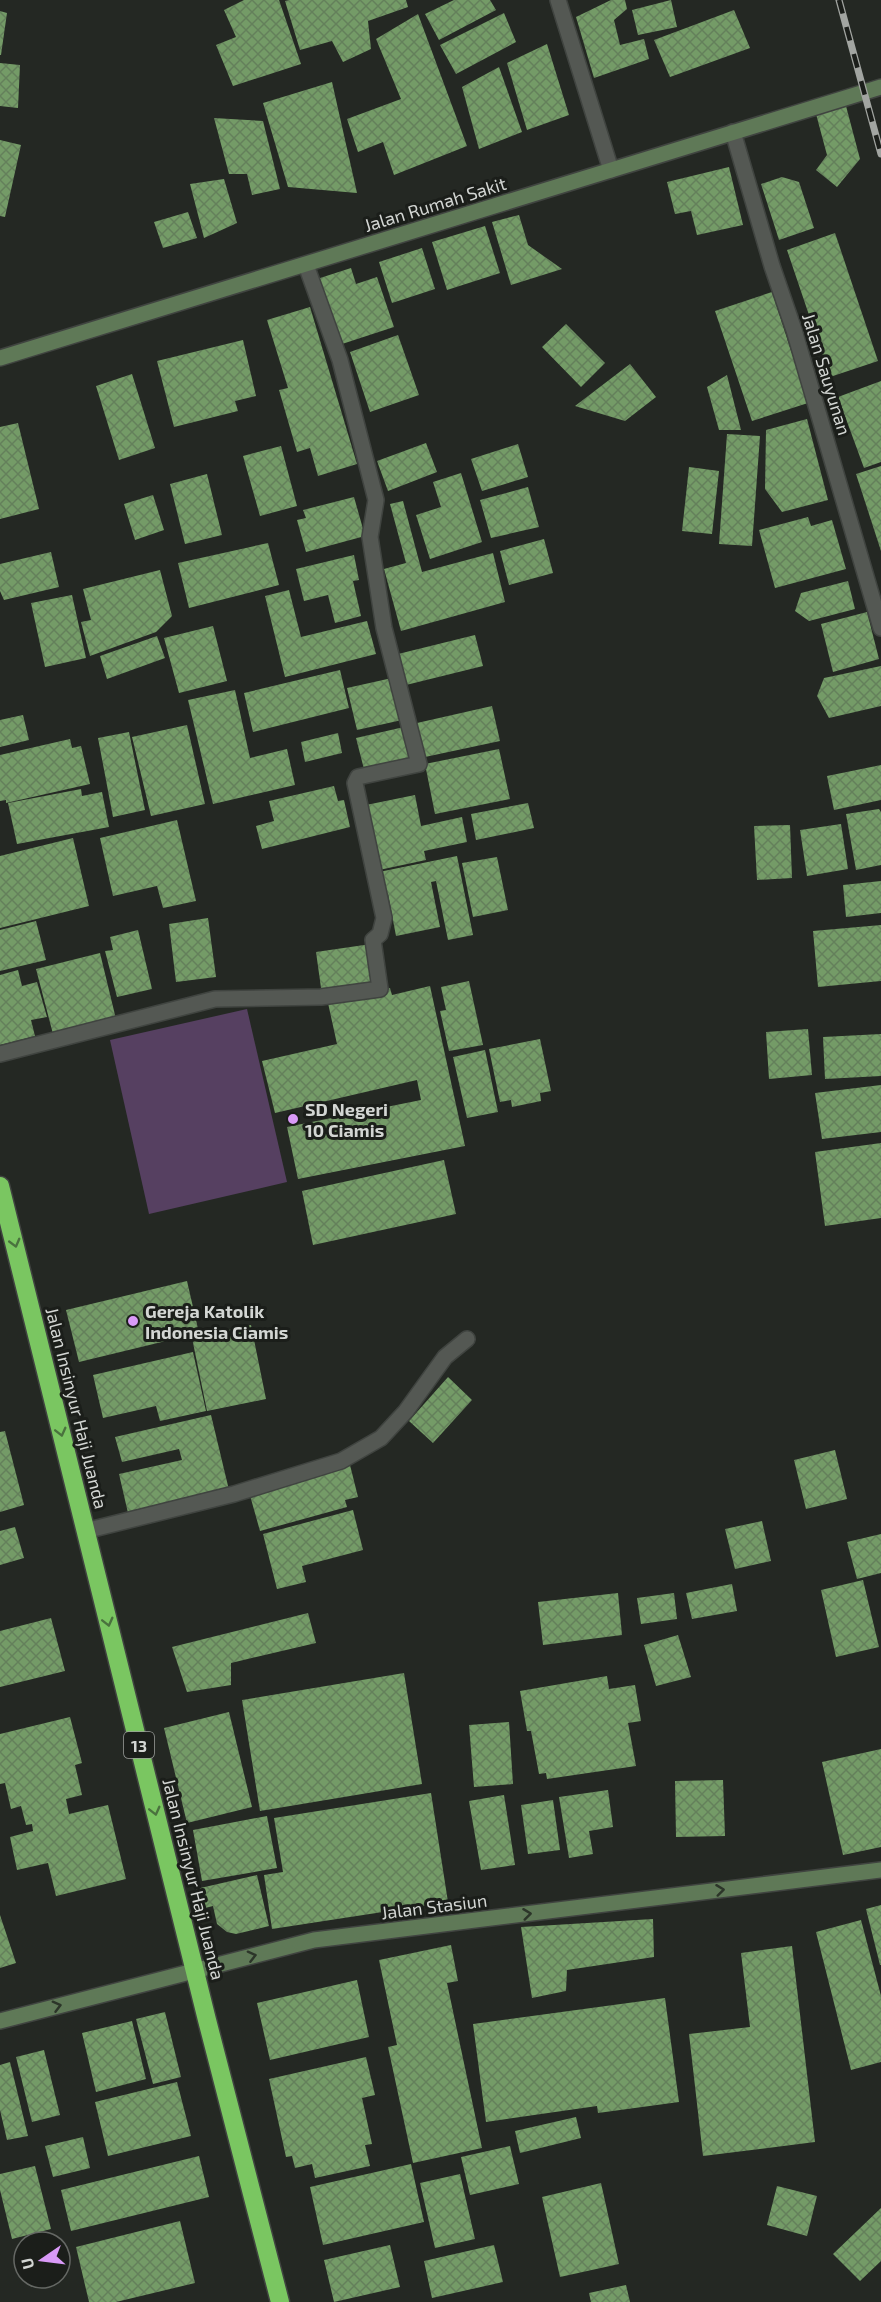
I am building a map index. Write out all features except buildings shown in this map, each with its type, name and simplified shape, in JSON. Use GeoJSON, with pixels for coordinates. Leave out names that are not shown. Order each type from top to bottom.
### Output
{"type":"FeatureCollection","features":[{"type":"Feature","properties":{"kind":"highway","name":"Jalan Insinyur Haji Juanda"},"geometry":{"type":"LineString","coordinates":[[0,1186],[280,2302]]}},
{"type":"Feature","properties":{"kind":"main road","name":"Jalan Rumah Sakit"},"geometry":{"type":"LineString","coordinates":[[0,358],[881,87]]}},
{"type":"Feature","properties":{"kind":"main road","name":"Jalan Stasiun"},"geometry":{"type":"LineString","coordinates":[[0,2021],[314,1940],[881,1870]]}},
{"type":"Feature","properties":{"kind":"street"},"geometry":{"type":"LineString","coordinates":[[558,0],[611,170]]}},
{"type":"Feature","properties":{"kind":"street","name":"Jalan Sauyunan"},"geometry":{"type":"LineString","coordinates":[[733,132],[772,266],[794,330],[881,628]]}},
{"type":"Feature","properties":{"kind":"street"},"geometry":{"type":"LineString","coordinates":[[0,1054],[215,999],[321,997],[380,989],[373,940],[380,934],[384,918],[355,783],[358,777],[419,764],[384,628],[370,537],[376,500],[340,360],[306,265]]}},
{"type":"Feature","properties":{"kind":"street"},"geometry":{"type":"LineString","coordinates":[[85,1531],[234,1494],[341,1461],[381,1437],[406,1411],[445,1358],[467,1339]]}},
{"type":"Feature","properties":{"kind":"shaded area"},"geometry":{"type":"Polygon","coordinates":[[[247,1009],[287,1182],[149,1214],[110,1040],[247,1009]]]}},
{"type":"Feature","properties":{"kind":"railway"},"geometry":{"type":"LineString","coordinates":[[839,0],[881,154]]}},
{"type":"Feature","properties":{"kind":"place","name":"SD Negeri 10 Ciamis"},"geometry":{"type":"Point","coordinates":[293,1119]}},
{"type":"Feature","properties":{"kind":"place","name":"Gereja Katolik Indonesia Ciamis"},"geometry":{"type":"Point","coordinates":[133,1321]}}]}
